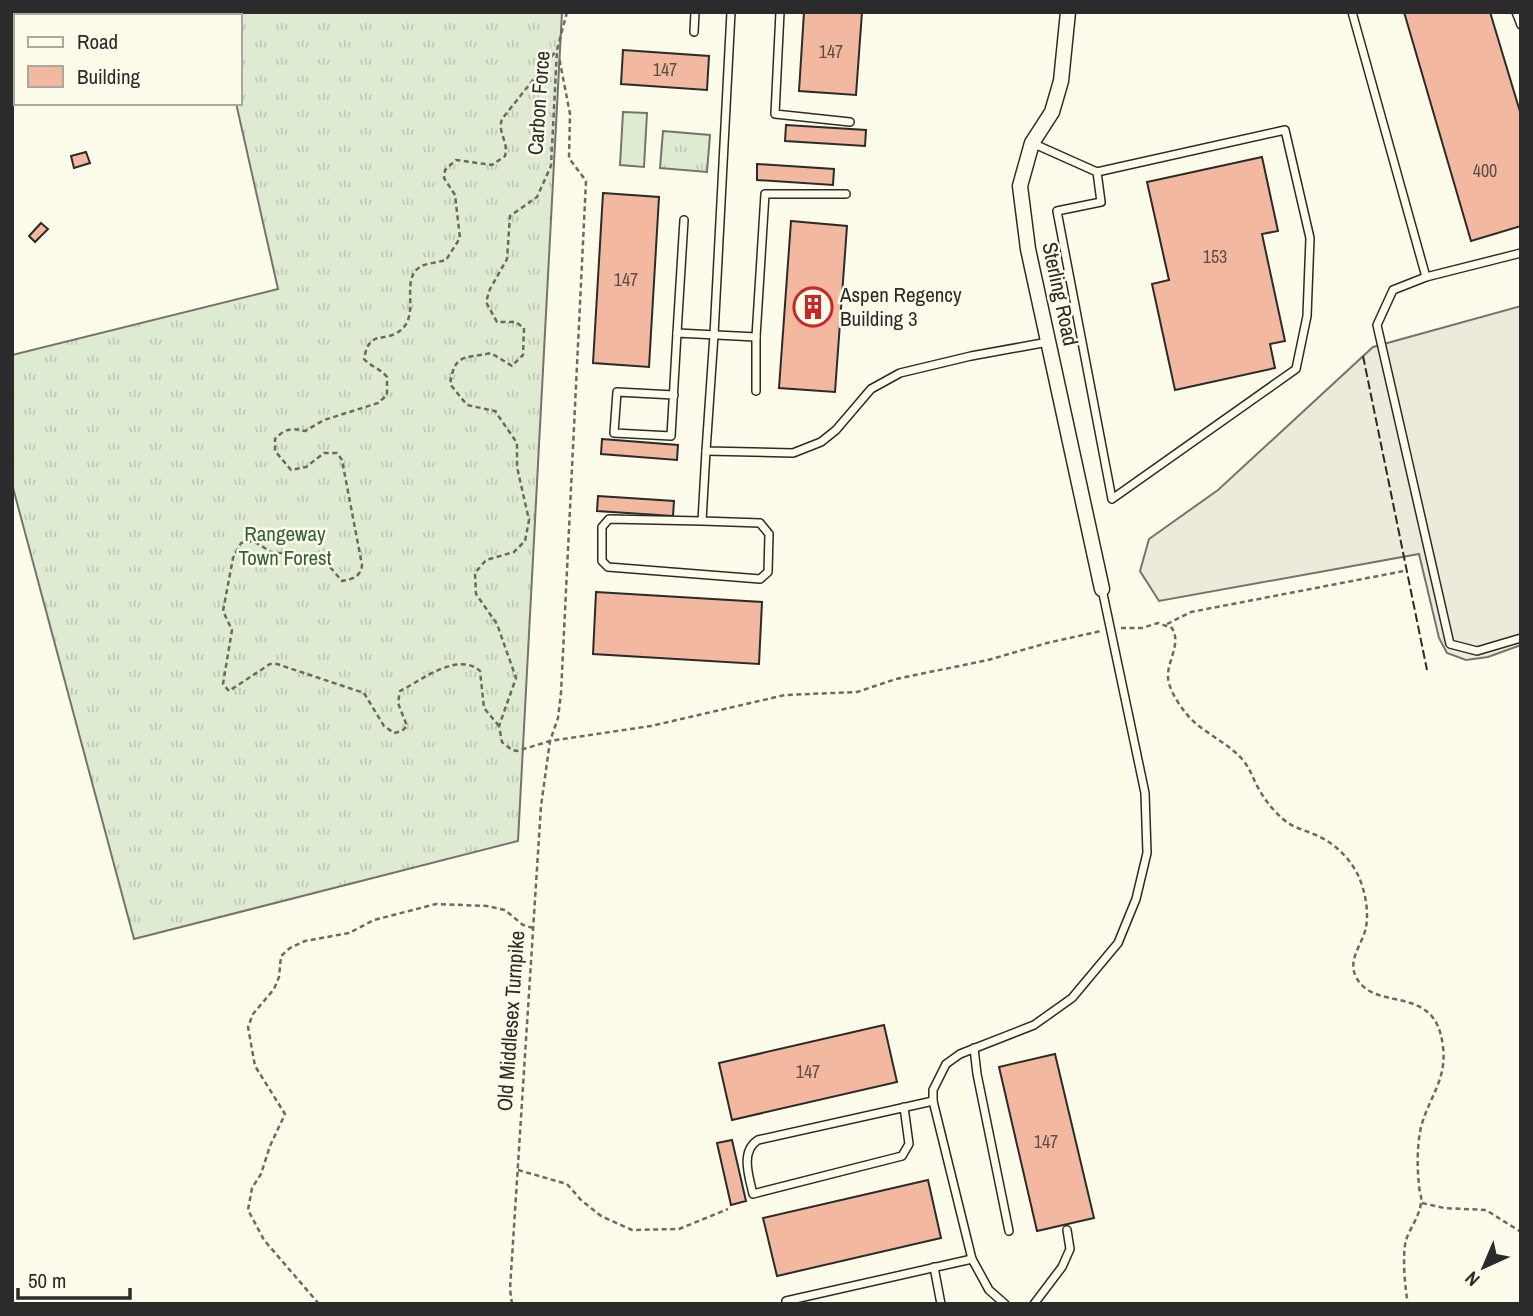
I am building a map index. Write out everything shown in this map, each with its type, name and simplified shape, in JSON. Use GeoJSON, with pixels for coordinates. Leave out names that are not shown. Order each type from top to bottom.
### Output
{"type":"FeatureCollection","features":[{"type":"Feature","properties":{"kind":"street","name":"Sterling Road"},"geometry":{"type":"LineString","coordinates":[[1068,12],[1061,81],[1052,112],[1032,143],[1020,186],[1028,249],[1102,589]]}},
{"type":"Feature","properties":{"kind":"lane"},"geometry":{"type":"LineString","coordinates":[[695,12],[695,32]]}},
{"type":"Feature","properties":{"kind":"lane"},"geometry":{"type":"LineString","coordinates":[[702,521],[715,335],[731,12]]}},
{"type":"Feature","properties":{"kind":"lane"},"geometry":{"type":"LineString","coordinates":[[780,12],[775,114],[850,122]]}},
{"type":"Feature","properties":{"kind":"lane"},"geometry":{"type":"LineString","coordinates":[[1352,12],[1426,277]]}},
{"type":"Feature","properties":{"kind":"lane"},"geometry":{"type":"LineString","coordinates":[[1516,12],[1521,26]]}},
{"type":"Feature","properties":{"kind":"lane"},"geometry":{"type":"LineString","coordinates":[[1032,143],[1097,172],[1285,130],[1310,238],[1307,316],[1296,369],[1112,499],[1056,211],[1101,202],[1097,172]]}},
{"type":"Feature","properties":{"kind":"lane"},"geometry":{"type":"LineString","coordinates":[[756,391],[756,337],[765,194],[846,194]]}},
{"type":"Feature","properties":{"kind":"lane"},"geometry":{"type":"LineString","coordinates":[[674,395],[617,393],[614,433],[671,436],[674,395],[684,220]]}},
{"type":"Feature","properties":{"kind":"lane"},"geometry":{"type":"LineString","coordinates":[[1521,253],[1426,277],[1393,290],[1377,325],[1450,644],[1477,651],[1521,638]]}},
{"type":"Feature","properties":{"kind":"lane"},"geometry":{"type":"LineString","coordinates":[[677,333],[756,337]]}},
{"type":"Feature","properties":{"kind":"lane"},"geometry":{"type":"LineString","coordinates":[[706,450],[793,453],[821,442],[836,430],[871,389],[900,373],[1048,342]]}},
{"type":"Feature","properties":{"kind":"lane"},"geometry":{"type":"LineString","coordinates":[[609,519],[702,521],[760,523],[769,534],[768,572],[760,579],[608,567],[602,561],[602,527],[609,519]]}},
{"type":"Feature","properties":{"kind":"lane"},"geometry":{"type":"LineString","coordinates":[[1005,1304],[989,1290],[972,1259],[933,1101],[933,1090],[946,1064],[974,1048],[1034,1025],[1072,999],[1118,943],[1136,899],[1147,853],[1145,793],[1102,589]]}},
{"type":"Feature","properties":{"kind":"lane"},"geometry":{"type":"LineString","coordinates":[[974,1048],[1009,1231]]}},
{"type":"Feature","properties":{"kind":"lane"},"geometry":{"type":"LineString","coordinates":[[904,1107],[909,1144],[902,1156],[754,1194],[747,1165],[750,1147],[758,1140],[904,1107],[933,1101]]}},
{"type":"Feature","properties":{"kind":"lane"},"geometry":{"type":"LineString","coordinates":[[1034,1304],[1062,1267],[1070,1249],[1067,1230]]}},
{"type":"Feature","properties":{"kind":"lane"},"geometry":{"type":"LineString","coordinates":[[787,1304],[786,1301],[972,1259]]}},
{"type":"Feature","properties":{"kind":"lane"},"geometry":{"type":"LineString","coordinates":[[934,1267],[941,1304]]}},
{"type":"Feature","properties":{"kind":"path","name":"Carbon Force"},"geometry":{"type":"LineString","coordinates":[[499,726],[516,678],[497,624],[476,594],[475,573],[486,560],[514,552],[525,541],[529,520],[517,467],[517,443],[495,411],[467,405],[450,384],[453,365],[458,359],[491,353],[512,366],[523,355],[524,328],[516,322],[497,322],[486,302],[490,289],[507,259],[510,215],[537,197],[551,166],[557,50],[567,12]]}},
{"type":"Feature","properties":{"kind":"path"},"geometry":{"type":"LineString","coordinates":[[557,50],[502,119],[500,128],[507,144],[505,156],[492,165],[456,160],[445,170],[444,178],[455,195],[460,238],[446,260],[421,266],[410,280],[410,317],[403,328],[394,335],[373,339],[366,346],[364,359],[387,377],[387,395],[378,404],[324,420],[305,431],[295,428],[282,432],[275,439],[275,451],[291,470],[306,467],[328,452],[337,453],[342,460],[362,565],[354,578],[342,580],[318,553],[273,553],[253,541],[241,543],[233,558],[223,611],[232,630],[223,684],[229,691],[270,664],[277,664],[364,692],[384,726],[394,733],[407,726],[398,702],[400,691],[456,663],[480,671],[484,708],[499,726],[502,743],[512,750],[521,751],[550,741],[652,726],[785,695],[857,692],[896,679],[988,660],[1109,629],[1167,624],[1191,612],[1404,571]]}},
{"type":"Feature","properties":{"kind":"path","name":"Old Middlesex Turnpike"},"geometry":{"type":"LineString","coordinates":[[512,1304],[510,1289],[541,806],[550,741],[558,718],[561,693],[586,181],[569,158],[570,114],[557,50]]}},
{"type":"Feature","properties":{"kind":"path"},"geometry":{"type":"LineString","coordinates":[[1167,624],[1172,628],[1175,637],[1168,677],[1185,713],[1240,757],[1254,776],[1258,789],[1269,805],[1286,822],[1335,846],[1357,873],[1363,889],[1367,915],[1353,965],[1354,973],[1362,987],[1372,994],[1415,1003],[1431,1016],[1442,1038],[1445,1063],[1420,1132],[1419,1184],[1422,1203],[1405,1243],[1408,1304]]}},
{"type":"Feature","properties":{"kind":"path"},"geometry":{"type":"LineString","coordinates":[[319,1304],[264,1240],[248,1210],[252,1188],[261,1174],[285,1114],[255,1066],[248,1027],[253,1014],[276,984],[281,956],[305,941],[340,936],[374,920],[436,904],[487,906],[505,910],[523,925],[533,928]]}},
{"type":"Feature","properties":{"kind":"path"},"geometry":{"type":"LineString","coordinates":[[518,1170],[567,1184],[601,1216],[632,1230],[679,1229],[728,1209]]}},
{"type":"Feature","properties":{"kind":"path"},"geometry":{"type":"LineString","coordinates":[[1422,1203],[1444,1208],[1486,1210],[1521,1232]]}},
{"type":"Feature","properties":{"kind":"green space","name":"Rangeway Town Forest"},"geometry":{"type":"Polygon","coordinates":[[[562,12],[518,841],[134,939],[12,484],[12,355],[278,289],[236,105],[242,105],[242,14],[216,14],[562,12]]]}},
{"type":"Feature","properties":{"kind":"green space"},"geometry":{"type":"Polygon","coordinates":[[[623,112],[647,113],[644,167],[620,165],[623,112]]]}},
{"type":"Feature","properties":{"kind":"green space"},"geometry":{"type":"Polygon","coordinates":[[[663,131],[710,135],[707,172],[660,168],[663,131]]]}},
{"type":"Feature","properties":{"kind":"shaded area"},"geometry":{"type":"Polygon","coordinates":[[[1521,306],[1521,645],[1488,657],[1466,660],[1447,653],[1439,638],[1419,554],[1159,601],[1140,571],[1149,539],[1218,490],[1373,347],[1521,306]]]}},
{"type":"Feature","properties":{"kind":"building"},"geometry":{"type":"Polygon","coordinates":[[[804,12],[862,12],[856,95],[799,91],[804,12]]]}},
{"type":"Feature","properties":{"kind":"building"},"geometry":{"type":"Polygon","coordinates":[[[1404,12],[1490,12],[1521,115],[1521,226],[1471,241],[1404,12]]]}},
{"type":"Feature","properties":{"kind":"building"},"geometry":{"type":"Polygon","coordinates":[[[623,50],[709,56],[707,90],[621,84],[623,50]]]}},
{"type":"Feature","properties":{"kind":"building"},"geometry":{"type":"Polygon","coordinates":[[[786,125],[866,130],[865,146],[785,141],[786,125]]]}},
{"type":"Feature","properties":{"kind":"building"},"geometry":{"type":"Polygon","coordinates":[[[86,152],[90,163],[74,168],[71,156],[86,152]]]}},
{"type":"Feature","properties":{"kind":"building"},"geometry":{"type":"Polygon","coordinates":[[[1262,157],[1278,231],[1262,234],[1285,341],[1270,344],[1275,368],[1175,390],[1152,284],[1169,280],[1147,182],[1262,157]]]}},
{"type":"Feature","properties":{"kind":"building"},"geometry":{"type":"Polygon","coordinates":[[[757,164],[834,169],[833,185],[757,180],[757,164]]]}},
{"type":"Feature","properties":{"kind":"building"},"geometry":{"type":"Polygon","coordinates":[[[603,193],[659,197],[649,367],[593,363],[603,193]]]}},
{"type":"Feature","properties":{"kind":"building","name":"Aspen Regency Building 3"},"geometry":{"type":"Polygon","coordinates":[[[791,221],[847,226],[835,392],[779,388],[791,221]]]}},
{"type":"Feature","properties":{"kind":"building"},"geometry":{"type":"Polygon","coordinates":[[[41,223],[48,229],[35,242],[29,236],[41,223]]]}},
{"type":"Feature","properties":{"kind":"building"},"geometry":{"type":"Polygon","coordinates":[[[602,439],[678,445],[677,460],[601,454],[602,439]]]}},
{"type":"Feature","properties":{"kind":"building"},"geometry":{"type":"Polygon","coordinates":[[[598,496],[674,501],[673,516],[597,511],[598,496]]]}},
{"type":"Feature","properties":{"kind":"building"},"geometry":{"type":"Polygon","coordinates":[[[596,592],[762,602],[759,664],[593,654],[596,592]]]}},
{"type":"Feature","properties":{"kind":"building"},"geometry":{"type":"Polygon","coordinates":[[[884,1025],[897,1082],[732,1120],[719,1063],[884,1025]]]}},
{"type":"Feature","properties":{"kind":"building"},"geometry":{"type":"Polygon","coordinates":[[[1055,1054],[1094,1218],[1037,1231],[999,1067],[1055,1054]]]}},
{"type":"Feature","properties":{"kind":"building"},"geometry":{"type":"Polygon","coordinates":[[[732,1140],[746,1201],[731,1205],[717,1143],[732,1140]]]}},
{"type":"Feature","properties":{"kind":"building"},"geometry":{"type":"Polygon","coordinates":[[[928,1180],[941,1238],[777,1276],[763,1218],[928,1180]]]}},
{"type":"Feature","properties":{"kind":"fence"},"geometry":{"type":"LineString","coordinates":[[1363,356],[1427,670]]}},
{"type":"Feature","properties":{"kind":"place","name":"Aspen Regency Building 3"},"geometry":{"type":"Point","coordinates":[813,307]}}]}
